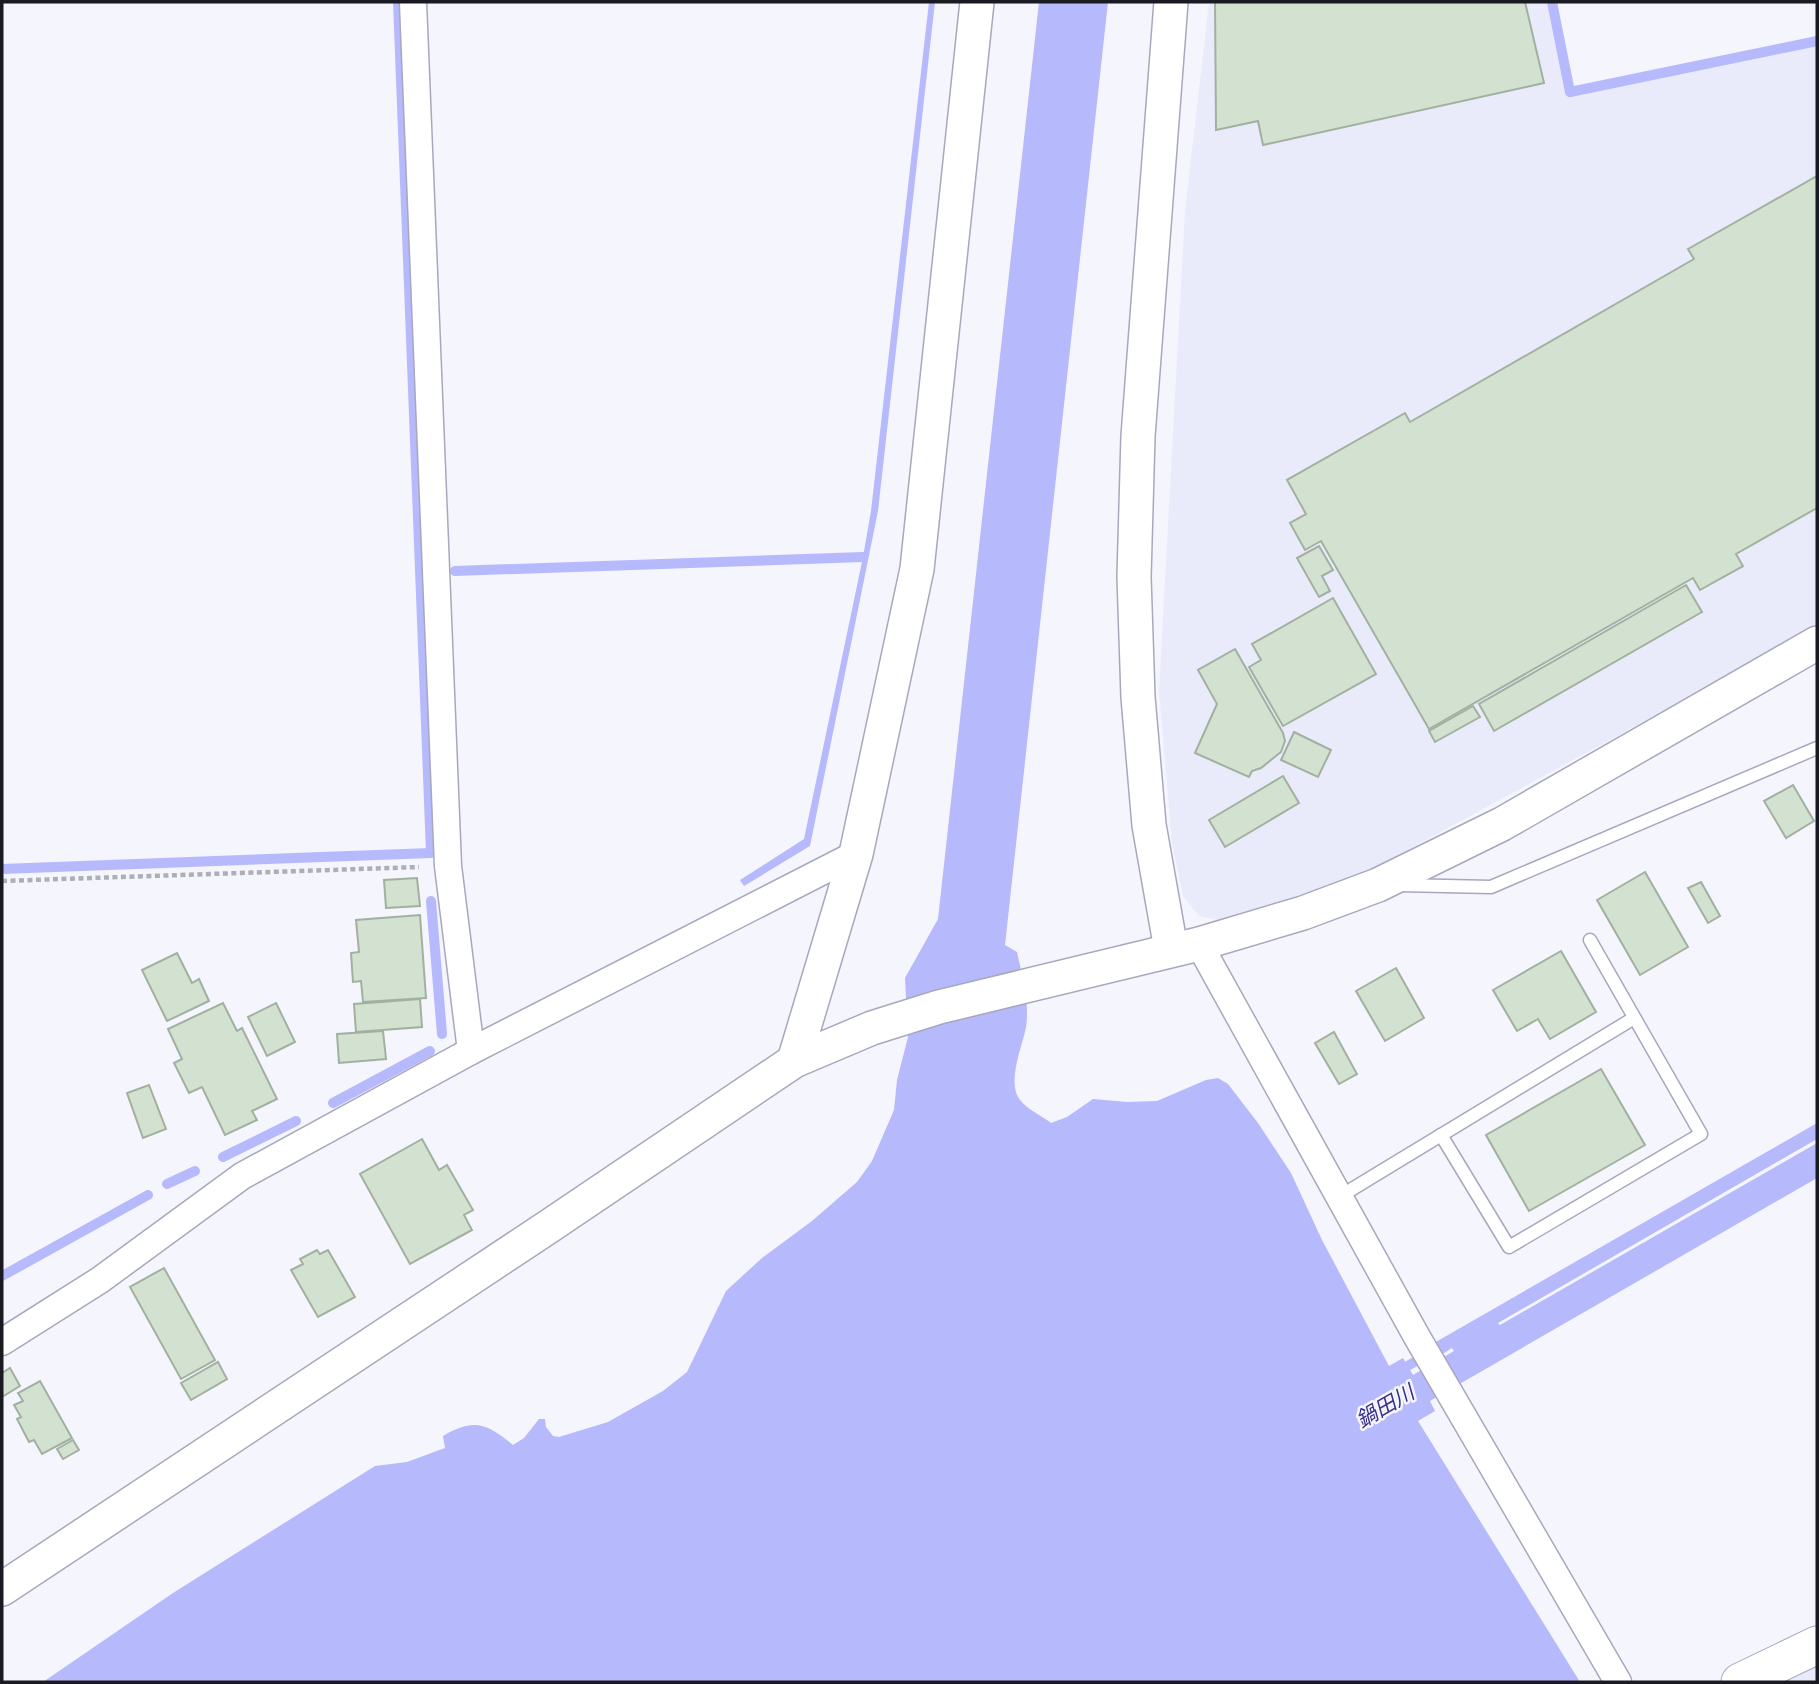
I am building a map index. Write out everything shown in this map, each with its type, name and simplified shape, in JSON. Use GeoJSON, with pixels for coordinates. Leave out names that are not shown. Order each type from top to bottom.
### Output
{"type":"FeatureCollection","features":[{"type":"Feature","properties":{"kind":"main road"},"geometry":{"type":"LineString","coordinates":[[1740,1682],[1817,1645]]}},
{"type":"Feature","properties":{"kind":"street"},"geometry":{"type":"LineString","coordinates":[[413,2],[448,866],[471,1051]]}},
{"type":"Feature","properties":{"kind":"street"},"geometry":{"type":"LineString","coordinates":[[794,1061],[856,854],[917,569],[977,2]]}},
{"type":"Feature","properties":{"kind":"street"},"geometry":{"type":"LineString","coordinates":[[1171,2],[1138,436],[1134,578],[1139,697],[1149,825],[1185,946],[1339,1197],[1417,1337],[1618,1682]]}},
{"type":"Feature","properties":{"kind":"street"},"geometry":{"type":"LineString","coordinates":[[2,1589],[540,1233],[794,1061],[872,1028],[939,1007],[1185,946],[1303,913],[1378,885],[1502,824],[1817,643]]}},
{"type":"Feature","properties":{"kind":"street"},"geometry":{"type":"LineString","coordinates":[[2,1342],[100,1280],[242,1176],[471,1051],[856,854]]}},
{"type":"Feature","properties":{"kind":"lane"},"geometry":{"type":"LineString","coordinates":[[1378,885],[1491,887],[1817,748]]}},
{"type":"Feature","properties":{"kind":"lane"},"geometry":{"type":"LineString","coordinates":[[1441,1135],[1509,1247],[1701,1134],[1590,940]]}},
{"type":"Feature","properties":{"kind":"lane"},"geometry":{"type":"LineString","coordinates":[[1339,1197],[1634,1018]]}},
{"type":"Feature","properties":{"kind":"path"},"geometry":{"type":"LineString","coordinates":[[2,881],[448,866]]}},
{"type":"Feature","properties":{"kind":"shaded area"},"geometry":{"type":"Polygon","coordinates":[[[1209,2],[1552,2],[1571,91],[1817,41],[1817,627],[1360,876],[1218,920],[1199,916],[1183,896],[1172,843],[1159,691],[1185,212],[1209,2]]]}},
{"type":"Feature","properties":{"kind":"shaded area"},"geometry":{"type":"Polygon","coordinates":[[[1817,1655],[1817,1682],[1761,1682],[1817,1655]]]}},
{"type":"Feature","properties":{"kind":"water"},"geometry":{"type":"Polygon","coordinates":[[[929,2],[935,2],[878,511],[810,846],[744,886],[740,880],[804,839],[871,511],[929,2]]]}},
{"type":"Feature","properties":{"kind":"water","name":"鍋田川"},"geometry":{"type":"Polygon","coordinates":[[[1039,2],[1108,2],[1005,945],[1017,952],[1026,999],[1026,1027],[1015,1074],[1016,1092],[1020,1100],[1051,1123],[1067,1117],[1093,1099],[1157,1101],[1206,1080],[1218,1078],[1228,1084],[1291,1173],[1322,1240],[1389,1366],[1403,1358],[1413,1375],[1454,1351],[1452,1348],[1441,1355],[1434,1343],[1817,1123],[1817,1139],[1498,1323],[1500,1325],[1817,1143],[1817,1178],[1430,1401],[1435,1411],[1418,1421],[1580,1682],[43,1682],[173,1593],[375,1466],[407,1462],[445,1448],[443,1436],[472,1425],[487,1428],[513,1445],[524,1438],[539,1419],[545,1419],[546,1427],[553,1436],[559,1437],[608,1422],[663,1391],[687,1372],[726,1291],[762,1258],[812,1221],[857,1182],[872,1161],[894,1110],[897,1080],[908,1037],[905,978],[938,919],[1039,2]]]}},
{"type":"Feature","properties":{"kind":"building"},"geometry":{"type":"Polygon","coordinates":[[[1215,2],[1525,2],[1544,83],[1263,145],[1258,121],[1216,130],[1215,2]]]}},
{"type":"Feature","properties":{"kind":"building"},"geometry":{"type":"Polygon","coordinates":[[[1817,176],[1817,508],[1736,554],[1743,566],[1700,590],[1693,578],[1429,729],[1321,541],[1305,550],[1290,523],[1306,514],[1287,480],[1405,413],[1410,422],[1694,259],[1688,249],[1817,176]]]}},
{"type":"Feature","properties":{"kind":"building"},"geometry":{"type":"Polygon","coordinates":[[[1319,546],[1333,570],[1322,576],[1330,591],[1319,597],[1297,558],[1319,546]]]}},
{"type":"Feature","properties":{"kind":"building"},"geometry":{"type":"Polygon","coordinates":[[[1686,585],[1702,612],[1494,731],[1479,704],[1686,585]]]}},
{"type":"Feature","properties":{"kind":"building"},"geometry":{"type":"Polygon","coordinates":[[[1333,598],[1376,674],[1283,726],[1249,667],[1261,660],[1252,644],[1333,598]]]}},
{"type":"Feature","properties":{"kind":"building"},"geometry":{"type":"Polygon","coordinates":[[[1235,649],[1285,741],[1281,752],[1261,768],[1252,771],[1249,777],[1195,753],[1217,704],[1198,670],[1235,649]]]}},
{"type":"Feature","properties":{"kind":"building"},"geometry":{"type":"Polygon","coordinates":[[[1473,706],[1480,717],[1435,742],[1429,731],[1473,706]]]}},
{"type":"Feature","properties":{"kind":"building"},"geometry":{"type":"Polygon","coordinates":[[[1294,732],[1331,750],[1318,777],[1281,760],[1294,732]]]}},
{"type":"Feature","properties":{"kind":"building"},"geometry":{"type":"Polygon","coordinates":[[[1283,776],[1299,803],[1225,847],[1209,820],[1283,776]]]}},
{"type":"Feature","properties":{"kind":"building"},"geometry":{"type":"Polygon","coordinates":[[[1793,785],[1814,821],[1786,838],[1764,801],[1793,785]]]}},
{"type":"Feature","properties":{"kind":"building"},"geometry":{"type":"Polygon","coordinates":[[[1645,872],[1688,947],[1640,975],[1597,900],[1645,872]]]}},
{"type":"Feature","properties":{"kind":"building"},"geometry":{"type":"Polygon","coordinates":[[[417,878],[420,906],[386,908],[384,880],[417,878]]]}},
{"type":"Feature","properties":{"kind":"building"},"geometry":{"type":"Polygon","coordinates":[[[1701,882],[1720,916],[1708,923],[1688,888],[1701,882]]]}},
{"type":"Feature","properties":{"kind":"building"},"geometry":{"type":"Polygon","coordinates":[[[420,915],[426,998],[363,1002],[361,981],[353,982],[351,953],[359,952],[356,920],[420,915]]]}},
{"type":"Feature","properties":{"kind":"building"},"geometry":{"type":"Polygon","coordinates":[[[1561,951],[1596,1012],[1550,1039],[1538,1019],[1517,1031],[1493,990],[1561,951]]]}},
{"type":"Feature","properties":{"kind":"building"},"geometry":{"type":"Polygon","coordinates":[[[177,953],[192,983],[199,979],[209,1001],[167,1021],[142,970],[177,953]]]}},
{"type":"Feature","properties":{"kind":"building"},"geometry":{"type":"Polygon","coordinates":[[[1396,968],[1424,1018],[1385,1041],[1356,991],[1396,968]]]}},
{"type":"Feature","properties":{"kind":"building"},"geometry":{"type":"Polygon","coordinates":[[[420,999],[422,1027],[356,1032],[354,1004],[420,999]]]}},
{"type":"Feature","properties":{"kind":"building"},"geometry":{"type":"Polygon","coordinates":[[[223,1003],[237,1031],[242,1028],[277,1099],[252,1111],[257,1120],[225,1135],[202,1087],[189,1093],[174,1063],[182,1059],[168,1029],[223,1003]]]}},
{"type":"Feature","properties":{"kind":"building"},"geometry":{"type":"Polygon","coordinates":[[[276,1003],[295,1042],[267,1056],[248,1017],[276,1003]]]}},
{"type":"Feature","properties":{"kind":"building"},"geometry":{"type":"Polygon","coordinates":[[[383,1031],[386,1059],[339,1063],[337,1034],[383,1031]]]}},
{"type":"Feature","properties":{"kind":"building"},"geometry":{"type":"Polygon","coordinates":[[[1334,1032],[1357,1074],[1339,1084],[1315,1043],[1334,1032]]]}},
{"type":"Feature","properties":{"kind":"building"},"geometry":{"type":"Polygon","coordinates":[[[1601,1069],[1645,1145],[1529,1211],[1486,1135],[1601,1069]]]}},
{"type":"Feature","properties":{"kind":"building"},"geometry":{"type":"Polygon","coordinates":[[[149,1085],[166,1129],[143,1138],[127,1093],[149,1085]]]}},
{"type":"Feature","properties":{"kind":"building"},"geometry":{"type":"Polygon","coordinates":[[[422,1139],[439,1170],[447,1165],[473,1210],[464,1215],[472,1230],[410,1264],[360,1174],[422,1139]]]}},
{"type":"Feature","properties":{"kind":"building"},"geometry":{"type":"Polygon","coordinates":[[[317,1250],[320,1254],[328,1250],[355,1297],[318,1317],[291,1270],[303,1264],[300,1259],[317,1250]]]}},
{"type":"Feature","properties":{"kind":"building"},"geometry":{"type":"Polygon","coordinates":[[[164,1268],[215,1360],[181,1379],[130,1287],[164,1268]]]}},
{"type":"Feature","properties":{"kind":"building"},"geometry":{"type":"Polygon","coordinates":[[[218,1362],[227,1379],[191,1400],[181,1383],[218,1362]]]}},
{"type":"Feature","properties":{"kind":"building"},"geometry":{"type":"Polygon","coordinates":[[[10,1368],[20,1386],[2,1397],[2,1373],[10,1368]]]}},
{"type":"Feature","properties":{"kind":"building"},"geometry":{"type":"Polygon","coordinates":[[[40,1381],[72,1438],[42,1454],[34,1440],[29,1442],[17,1419],[21,1417],[14,1405],[23,1401],[18,1393],[40,1381]]]}},
{"type":"Feature","properties":{"kind":"building"},"geometry":{"type":"Polygon","coordinates":[[[73,1440],[79,1450],[63,1459],[57,1449],[73,1440]]]}},
{"type":"Feature","properties":{"kind":"waterway"},"geometry":{"type":"LineString","coordinates":[[2,869],[431,853],[398,2]]}},
{"type":"Feature","properties":{"kind":"waterway"},"geometry":{"type":"LineString","coordinates":[[1552,2],[1570,92],[1817,41]]}},
{"type":"Feature","properties":{"kind":"waterway"},"geometry":{"type":"LineString","coordinates":[[455,571],[863,557]]}},
{"type":"Feature","properties":{"kind":"waterway"},"geometry":{"type":"LineString","coordinates":[[431,901],[442,1034]]}},
{"type":"Feature","properties":{"kind":"waterway"},"geometry":{"type":"LineString","coordinates":[[333,1103],[430,1051]]}},
{"type":"Feature","properties":{"kind":"waterway"},"geometry":{"type":"LineString","coordinates":[[223,1157],[296,1121]]}},
{"type":"Feature","properties":{"kind":"waterway"},"geometry":{"type":"LineString","coordinates":[[167,1184],[195,1171]]}},
{"type":"Feature","properties":{"kind":"waterway"},"geometry":{"type":"LineString","coordinates":[[2,1276],[148,1195]]}},
{"type":"Feature","properties":{"kind":"waterway"},"geometry":{"type":"LineString","coordinates":[[1395,1373],[1427,1355]]}}]}
